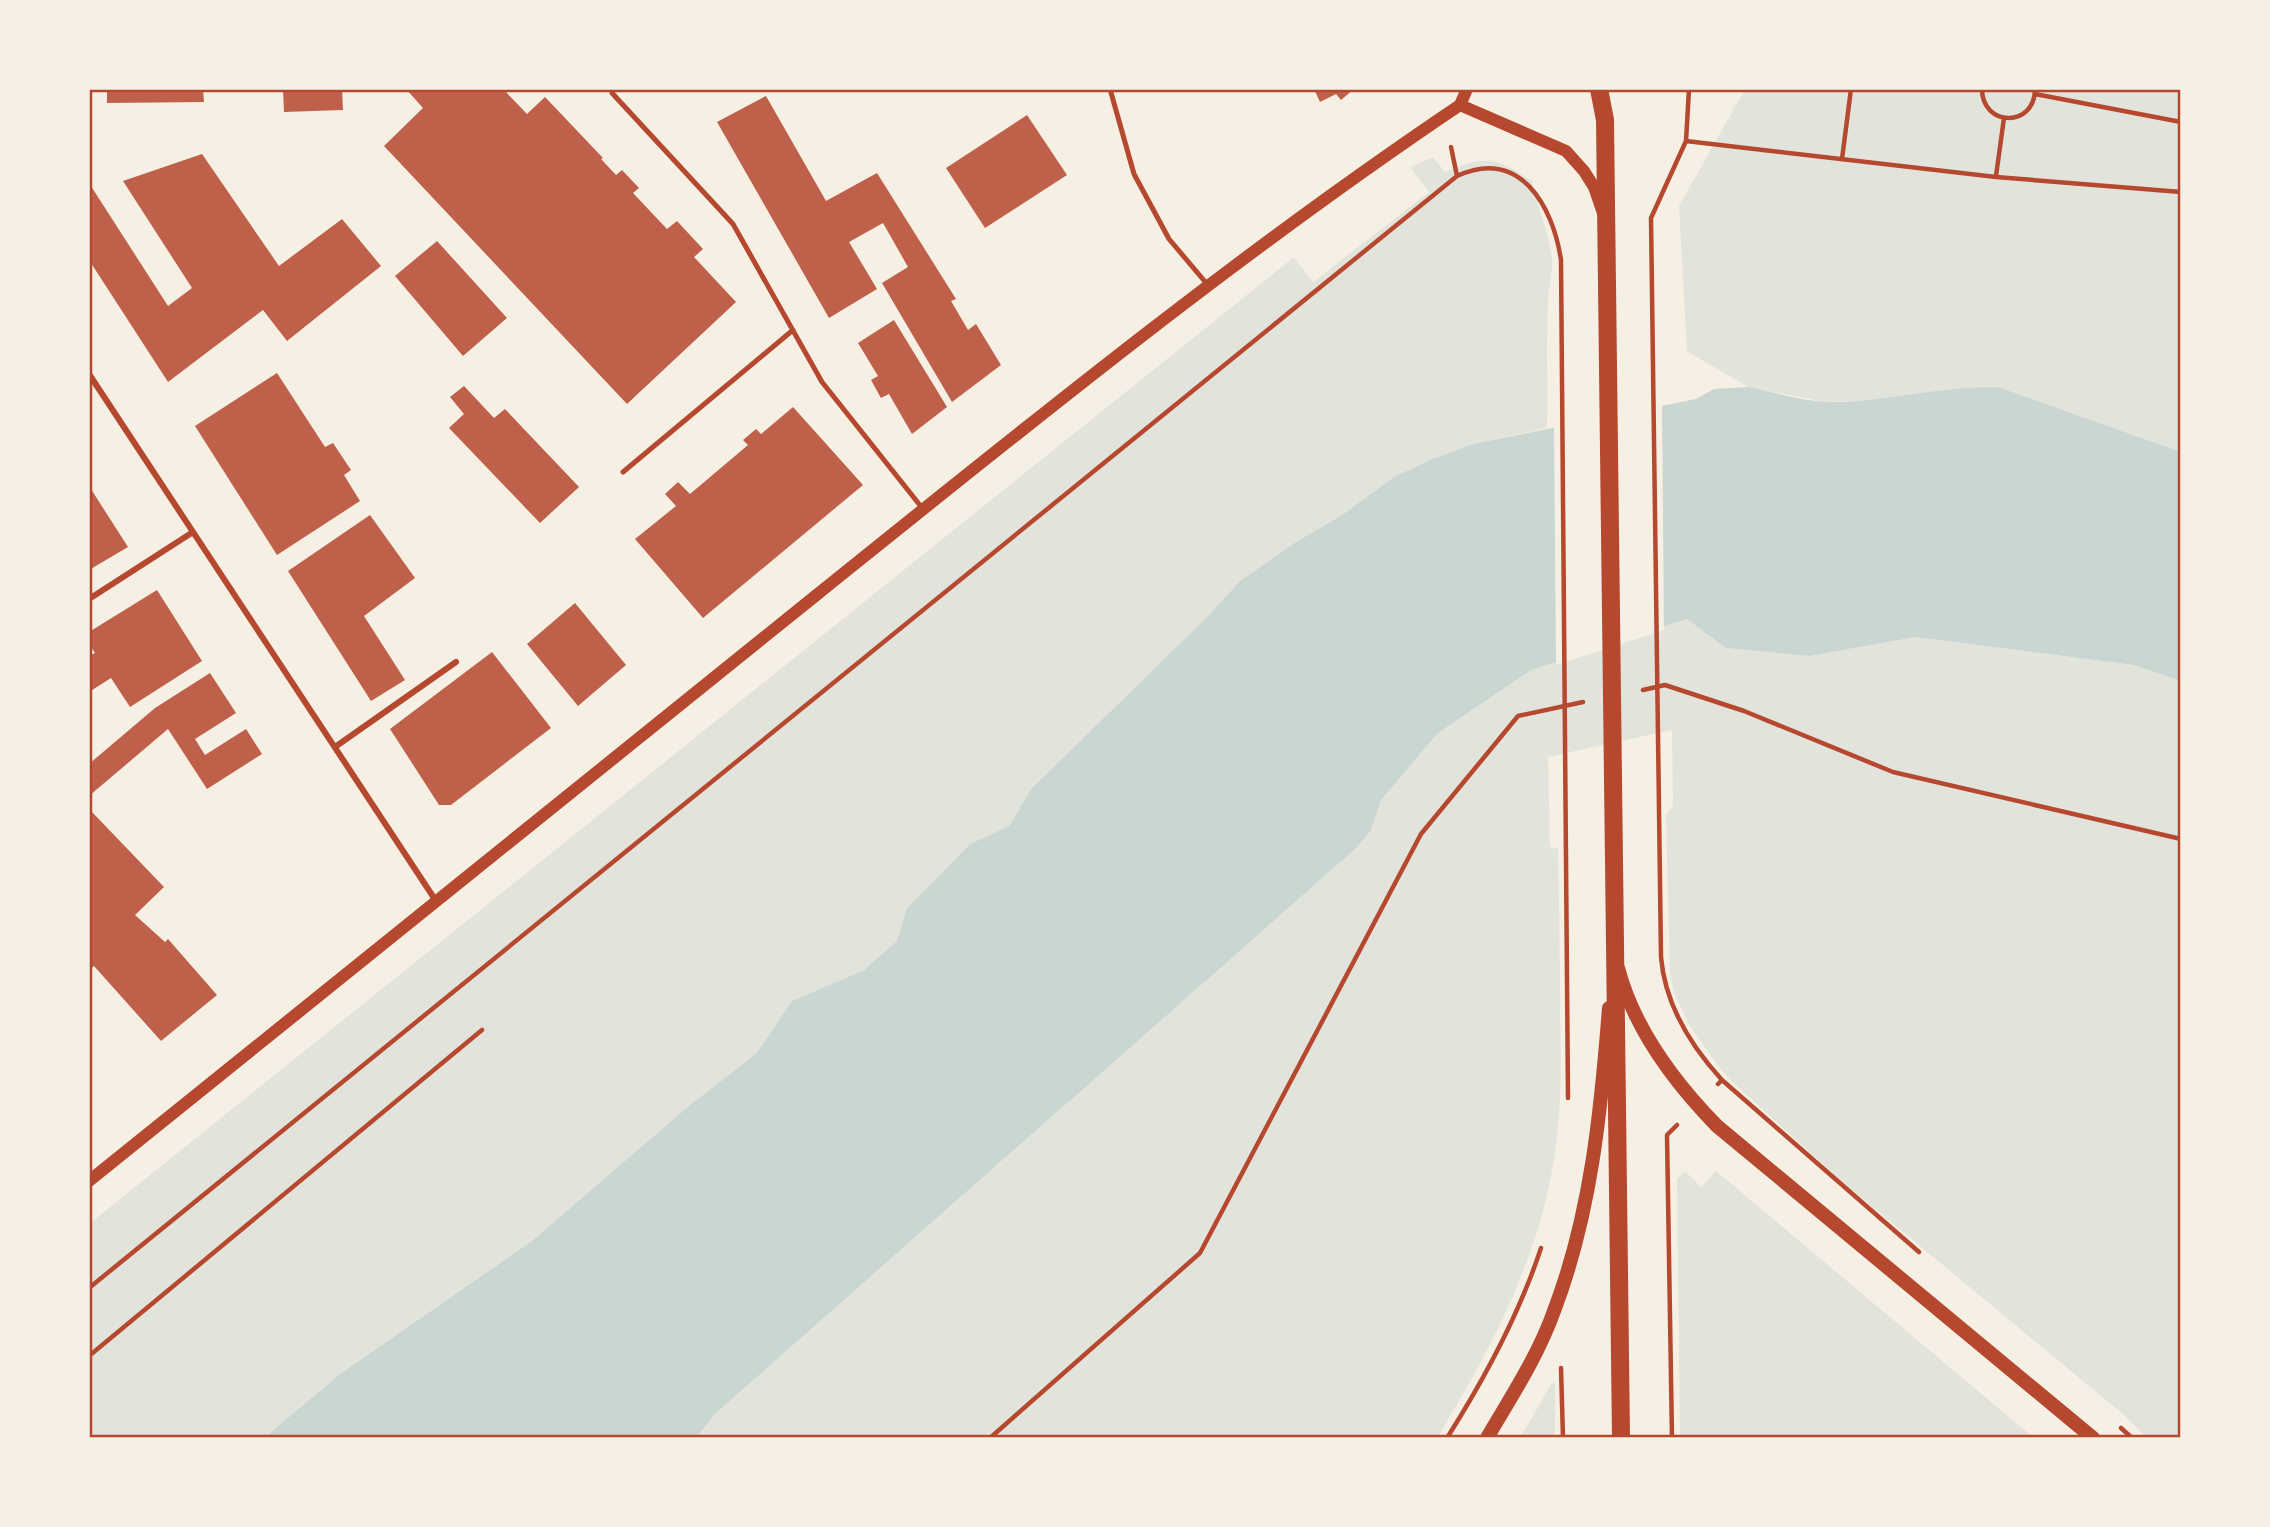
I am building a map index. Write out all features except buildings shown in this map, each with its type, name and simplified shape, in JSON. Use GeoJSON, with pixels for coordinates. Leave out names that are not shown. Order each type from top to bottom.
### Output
{"type":"FeatureCollection","features":[{"type":"Feature","properties":{"kind":"main road"},"geometry":{"type":"LineString","coordinates":[[1600,89],[1605,120],[1620,1438]]}},
{"type":"Feature","properties":{"kind":"main road"},"geometry":{"type":"LineString","coordinates":[[1605,120],[1611,89]]}},
{"type":"Feature","properties":{"kind":"main road"},"geometry":{"type":"LineString","coordinates":[[1487,1438],[1554,1313],[1571,1264],[1595,1151],[1601,1107],[1614,941]]}},
{"type":"Feature","properties":{"kind":"main road"},"geometry":{"type":"LineString","coordinates":[[1614,941],[1621,977],[1647,1034],[1662,1061],[1696,1105],[1717,1126],[2094,1438]]}},
{"type":"Feature","properties":{"kind":"street"},"geometry":{"type":"LineString","coordinates":[[89,1181],[923,509],[1208,285],[1382,156],[1460,105],[1466,89]]}},
{"type":"Feature","properties":{"kind":"street"},"geometry":{"type":"LineString","coordinates":[[1460,105],[1566,152],[1584,171],[1594,187],[1606,221]]}},
{"type":"Feature","properties":{"kind":"street"},"geometry":{"type":"LineString","coordinates":[[89,374],[436,901]]}},
{"type":"Feature","properties":{"kind":"street"},"geometry":{"type":"LineString","coordinates":[[89,598],[193,533]]}},
{"type":"Feature","properties":{"kind":"street"},"geometry":{"type":"LineString","coordinates":[[335,747],[456,662]]}},
{"type":"Feature","properties":{"kind":"lane"},"geometry":{"type":"LineString","coordinates":[[1110,89],[1134,174],[1169,239],[1208,285]]}},
{"type":"Feature","properties":{"kind":"lane"},"geometry":{"type":"LineString","coordinates":[[612,93],[733,224],[822,382],[923,509]]}},
{"type":"Feature","properties":{"kind":"lane"},"geometry":{"type":"LineString","coordinates":[[623,472],[793,330]]}},
{"type":"Feature","properties":{"kind":"path"},"geometry":{"type":"LineString","coordinates":[[1658,818],[1651,218],[1686,141],[1689,89]]}},
{"type":"Feature","properties":{"kind":"path"},"geometry":{"type":"LineString","coordinates":[[1842,159],[1851,89]]}},
{"type":"Feature","properties":{"kind":"path"},"geometry":{"type":"LineString","coordinates":[[1982,89],[1987,107],[2004,118],[2019,117],[2033,104],[2035,92],[2181,122]]}},
{"type":"Feature","properties":{"kind":"path"},"geometry":{"type":"LineString","coordinates":[[1996,177],[2004,118]]}},
{"type":"Feature","properties":{"kind":"path"},"geometry":{"type":"LineString","coordinates":[[1686,141],[1996,177],[2181,192]]}},
{"type":"Feature","properties":{"kind":"path"},"geometry":{"type":"LineString","coordinates":[[89,1288],[1457,177],[1471,170],[1501,170],[1515,175],[1533,191],[1547,210],[1554,226],[1560,260],[1568,1107]]}},
{"type":"Feature","properties":{"kind":"path"},"geometry":{"type":"LineString","coordinates":[[1638,691],[1665,685],[1744,711],[1893,772],[2181,839]]}},
{"type":"Feature","properties":{"kind":"path"},"geometry":{"type":"LineString","coordinates":[[990,1438],[1200,1253],[1422,834],[1518,716],[1585,702]]}},
{"type":"Feature","properties":{"kind":"path"},"geometry":{"type":"LineString","coordinates":[[89,1356],[482,1030]]}},
{"type":"Feature","properties":{"kind":"path"},"geometry":{"type":"LineString","coordinates":[[1447,1438],[1499,1348],[1520,1303],[1543,1238]]}},
{"type":"Feature","properties":{"kind":"shaded area"},"geometry":{"type":"Polygon","coordinates":[[[1745,89],[2181,89],[2181,452],[1998,387],[1826,402],[1748,387],[1687,351],[1679,206],[1745,89]]]}},
{"type":"Feature","properties":{"kind":"shaded area"},"geometry":{"type":"Polygon","coordinates":[[[1433,157],[1445,172],[1470,163],[1490,161],[1509,167],[1532,181],[1552,260],[1547,319],[1547,428],[1473,444],[1296,542],[1240,581],[1205,619],[1031,789],[1009,826],[970,844],[907,908],[897,941],[864,970],[792,1001],[757,1053],[690,1105],[532,1241],[340,1374],[264,1438],[89,1438],[89,1224],[1294,257],[1313,282],[1429,192],[1410,167],[1433,157]]]}},
{"type":"Feature","properties":{"kind":"shaded area"},"geometry":{"type":"Polygon","coordinates":[[[1748,387],[1829,402],[1998,387],[2181,452],[2181,681],[2134,665],[1916,637],[1809,656],[1726,648],[1687,619],[1531,670],[1438,733],[1381,800],[1371,830],[1355,849],[716,1413],[696,1438],[264,1438],[340,1374],[532,1241],[690,1105],[757,1053],[792,1001],[864,970],[897,941],[907,908],[970,844],[1009,826],[1031,789],[1205,619],[1240,581],[1296,542],[1341,516],[1394,477],[1433,459],[1473,444],[1696,399],[1714,389],[1748,387]]]}},
{"type":"Feature","properties":{"kind":"shaded area"},"geometry":{"type":"Polygon","coordinates":[[[1688,619],[1726,648],[1809,656],[1916,637],[2134,665],[2181,681],[2181,1438],[2147,1438],[2124,1415],[1845,1184],[1731,1081],[1718,1066],[1688,1023],[1674,993],[1670,975],[1666,816],[1673,805],[1672,730],[1548,757],[1550,847],[1558,848],[1561,1059],[1556,1145],[1540,1223],[1512,1298],[1477,1369],[1437,1438],[696,1438],[716,1413],[1371,830],[1381,800],[1438,733],[1531,670],[1688,619]]]}},
{"type":"Feature","properties":{"kind":"shaded area"},"geometry":{"type":"Polygon","coordinates":[[[1685,1171],[1701,1187],[1716,1171],[2034,1438],[1680,1438],[1677,1179],[1685,1171]]]}},
{"type":"Feature","properties":{"kind":"shaded area"},"geometry":{"type":"Polygon","coordinates":[[[1552,1383],[1555,1383],[1555,1438],[1520,1438],[1552,1383]]]}},
{"type":"Feature","properties":{"kind":"pier"},"geometry":{"type":"Polygon","coordinates":[[[1662,402],[1664,630],[1556,665],[1554,424],[1662,402]]]}}]}
